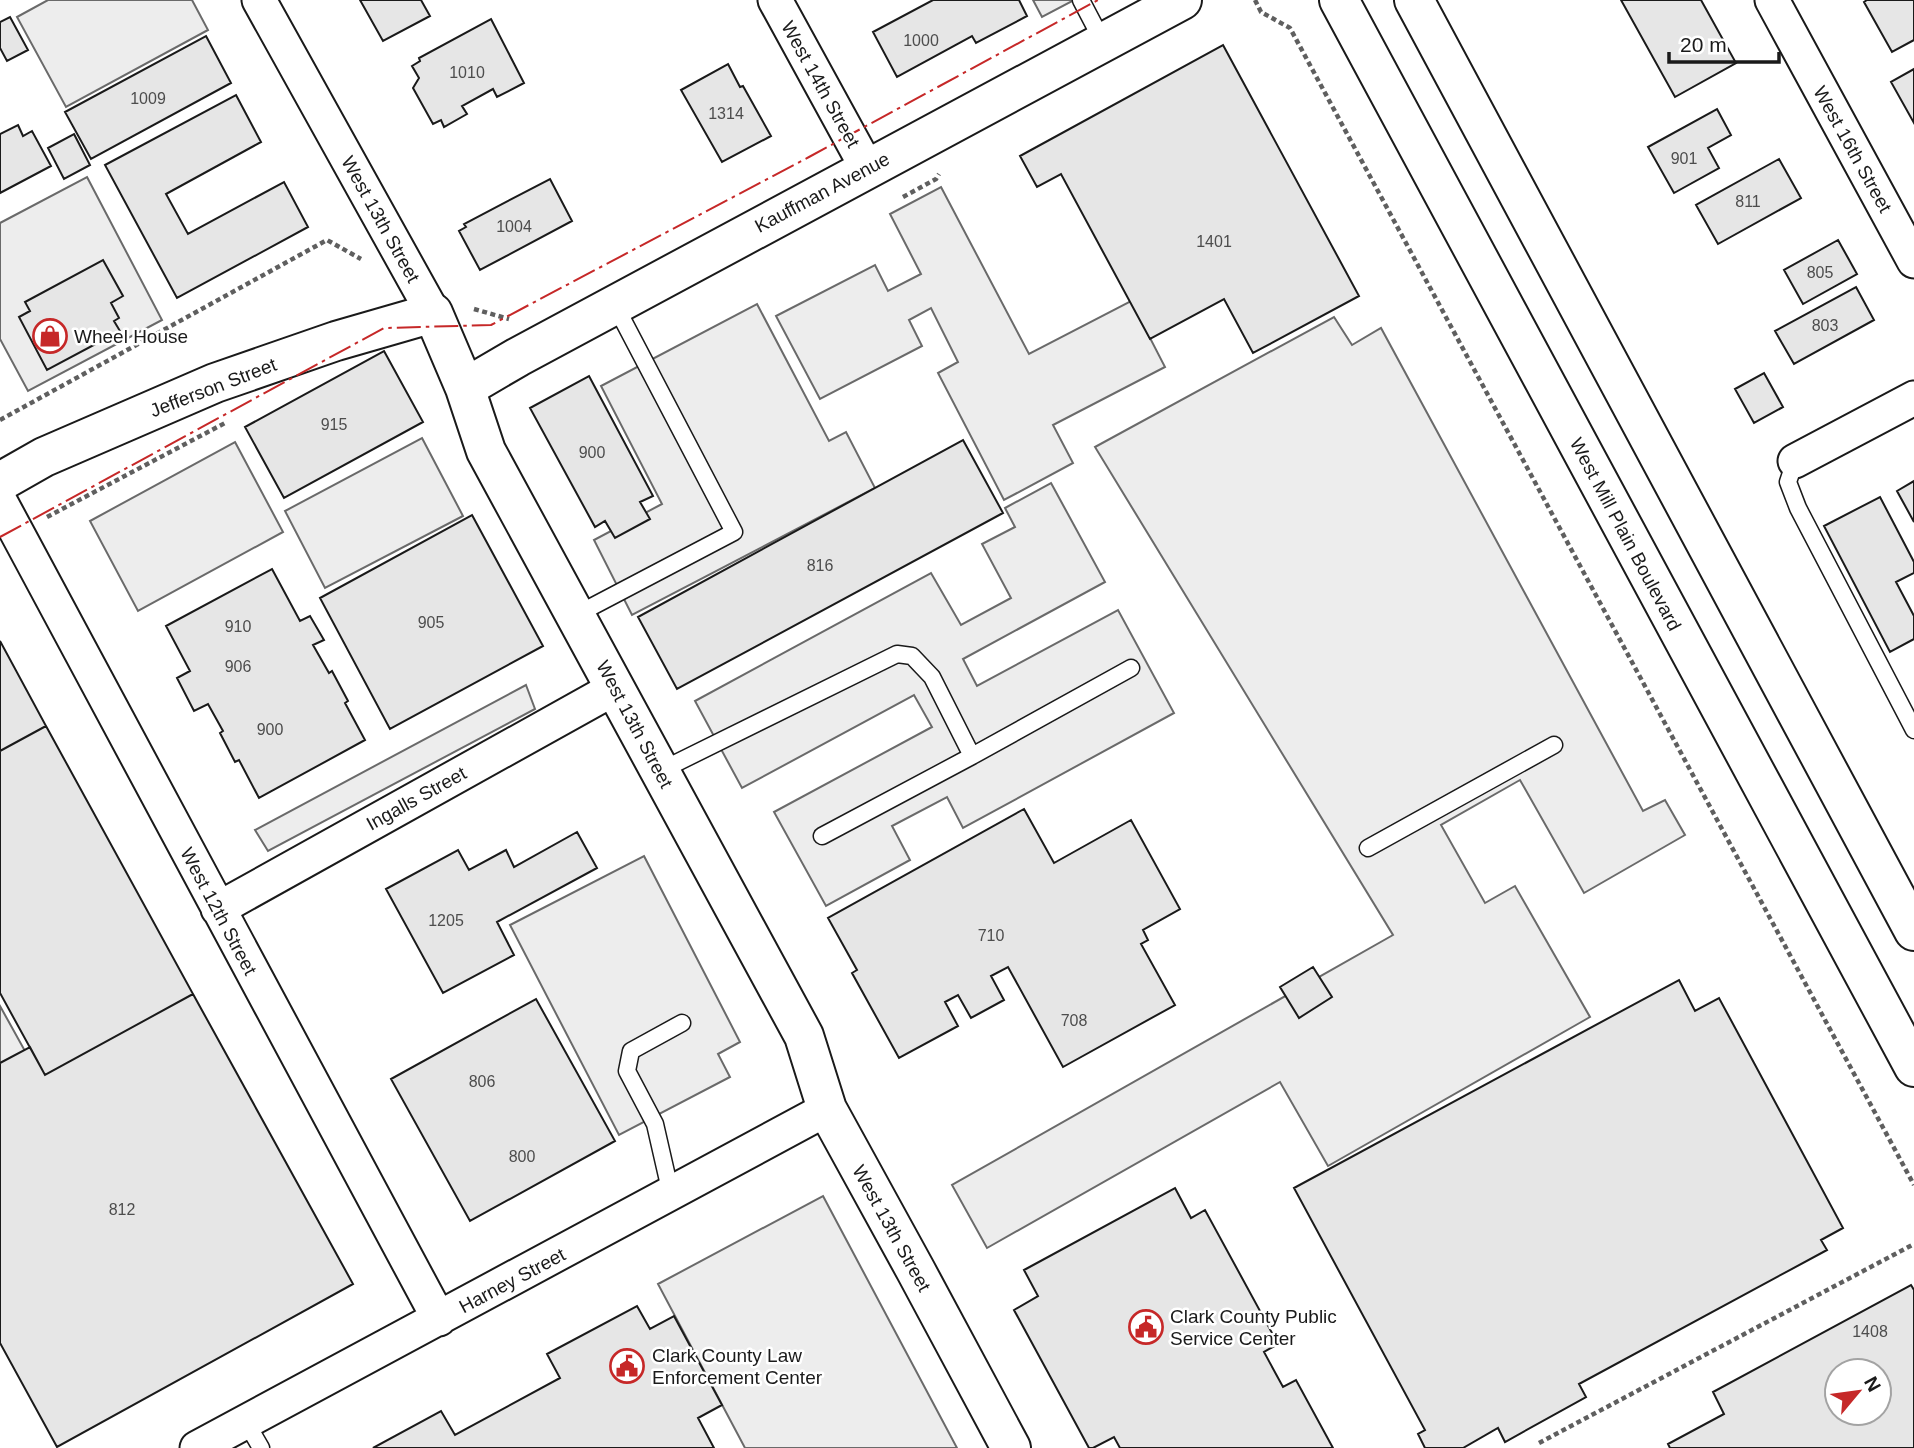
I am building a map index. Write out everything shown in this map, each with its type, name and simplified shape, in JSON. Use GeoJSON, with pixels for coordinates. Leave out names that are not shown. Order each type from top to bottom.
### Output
{"type":"FeatureCollection","features":[{"type":"Feature","properties":{"kind":"street","name":"West 13th Street"},"geometry":{"type":"LineString","coordinates":[[260,0],[433,313],[465,388],[486,451],[804,1036],[827,1109],[1010,1448]]}},
{"type":"Feature","properties":{"kind":"street","name":"West 14th Street"},"geometry":{"type":"LineString","coordinates":[[775,0],[867,168]]}},
{"type":"Feature","properties":{"kind":"street","name":"Kauffman Avenue"},"geometry":{"type":"LineString","coordinates":[[465,388],[867,168],[1182,0]]}},
{"type":"Feature","properties":{"kind":"street","name":"West Mill Plain Boulevard"},"geometry":{"type":"LineString","coordinates":[[1339,0],[1914,1067]]}},
{"type":"Feature","properties":{"kind":"street"},"geometry":{"type":"LineString","coordinates":[[1415,0],[1914,931]]}},
{"type":"Feature","properties":{"kind":"street","name":"West 16th Street"},"geometry":{"type":"LineString","coordinates":[[1772,0],[1914,261]]}},
{"type":"Feature","properties":{"kind":"street","name":"Jefferson Street"},"geometry":{"type":"LineString","coordinates":[[0,482],[44,457],[215,383],[336,341],[433,313]]}},
{"type":"Feature","properties":{"kind":"street"},"geometry":{"type":"LineString","coordinates":[[1795,461],[1914,398]]}},
{"type":"Feature","properties":{"kind":"street","name":"West 12th Street"},"geometry":{"type":"LineString","coordinates":[[0,501],[439,1319]]}},
{"type":"Feature","properties":{"kind":"street","name":"Ingalls Street"},"geometry":{"type":"LineString","coordinates":[[218,909],[615,688]]}},
{"type":"Feature","properties":{"kind":"street","name":"Harney Street"},"geometry":{"type":"LineString","coordinates":[[197,1448],[253,1435],[439,1319],[827,1109]]}},
{"type":"Feature","properties":{"kind":"lane"},"geometry":{"type":"LineString","coordinates":[[1081,0],[1103,42]]}},
{"type":"Feature","properties":{"kind":"lane"},"geometry":{"type":"LineString","coordinates":[[576,615],[734,532],[615,305]]}},
{"type":"Feature","properties":{"kind":"lane"},"geometry":{"type":"LineString","coordinates":[[1795,461],[1788,482],[1798,508],[1914,730]]}},
{"type":"Feature","properties":{"kind":"lane"},"geometry":{"type":"LineString","coordinates":[[660,771],[897,654],[912,656],[932,677],[972,756]]}},
{"type":"Feature","properties":{"kind":"lane"},"geometry":{"type":"LineString","coordinates":[[822,836],[1130,668]]}},
{"type":"Feature","properties":{"kind":"lane"},"geometry":{"type":"LineString","coordinates":[[1368,848],[1554,745]]}},
{"type":"Feature","properties":{"kind":"lane"},"geometry":{"type":"LineString","coordinates":[[671,1194],[654,1124],[627,1072],[631,1051],[682,1023]]}},
{"type":"Feature","properties":{"kind":"path"},"geometry":{"type":"LineString","coordinates":[[1255,0],[1261,12],[1290,28],[1914,1185]]}},
{"type":"Feature","properties":{"kind":"path"},"geometry":{"type":"LineString","coordinates":[[0,420],[327,240]]}},
{"type":"Feature","properties":{"kind":"path"},"geometry":{"type":"LineString","coordinates":[[1539,1443],[1914,1244]]}},
{"type":"Feature","properties":{"kind":"shaded area"},"geometry":{"type":"Polygon","coordinates":[[[48,0],[192,0],[208,30],[66,107],[17,17],[48,0]]]}},
{"type":"Feature","properties":{"kind":"shaded area"},"geometry":{"type":"Polygon","coordinates":[[[1033,0],[1074,0],[1042,17],[1033,0]]]}},
{"type":"Feature","properties":{"kind":"shaded area"},"geometry":{"type":"Polygon","coordinates":[[[87,177],[162,320],[28,391],[0,339],[0,223],[87,177]]]}},
{"type":"Feature","properties":{"kind":"shaded area"},"geometry":{"type":"Polygon","coordinates":[[[941,187],[1029,354],[1131,301],[1165,367],[1053,425],[1073,463],[1004,500],[938,373],[958,362],[931,308],[909,320],[922,346],[820,399],[776,316],[875,265],[888,291],[921,274],[890,214],[941,187]]]}},
{"type":"Feature","properties":{"kind":"shaded area"},"geometry":{"type":"Polygon","coordinates":[[[757,304],[829,441],[846,432],[875,488],[632,615],[594,540],[662,504],[601,386],[757,304]]]}},
{"type":"Feature","properties":{"kind":"shaded area"},"geometry":{"type":"Polygon","coordinates":[[[1334,317],[1352,345],[1381,328],[1643,811],[1665,800],[1685,835],[1584,893],[1520,780],[1441,825],[1485,903],[1515,886],[1590,1017],[1328,1166],[1280,1082],[987,1248],[952,1185],[1393,935],[1095,447],[1334,317]]]}},
{"type":"Feature","properties":{"kind":"shaded area"},"geometry":{"type":"Polygon","coordinates":[[[422,438],[463,516],[325,588],[285,511],[422,438]]]}},
{"type":"Feature","properties":{"kind":"shaded area"},"geometry":{"type":"Polygon","coordinates":[[[235,442],[283,532],[138,611],[90,521],[235,442]]]}},
{"type":"Feature","properties":{"kind":"shaded area"},"geometry":{"type":"Polygon","coordinates":[[[1051,483],[1105,582],[963,659],[977,686],[1118,610],[1174,713],[963,828],[947,797],[892,826],[910,860],[826,906],[774,812],[932,727],[914,695],[742,788],[695,701],[931,573],[961,625],[1011,598],[982,544],[1015,527],[1005,508],[1051,483]]]}},
{"type":"Feature","properties":{"kind":"shaded area"},"geometry":{"type":"Polygon","coordinates":[[[526,685],[535,709],[268,851],[255,830],[526,685]]]}},
{"type":"Feature","properties":{"kind":"shaded area"},"geometry":{"type":"Polygon","coordinates":[[[644,856],[740,1042],[718,1054],[730,1077],[619,1135],[510,925],[644,856]]]}},
{"type":"Feature","properties":{"kind":"shaded area"},"geometry":{"type":"Polygon","coordinates":[[[0,1006],[25,1051],[0,1064],[0,1006]]]}},
{"type":"Feature","properties":{"kind":"shaded area"},"geometry":{"type":"Polygon","coordinates":[[[823,1196],[957,1448],[745,1448],[658,1284],[823,1196]]]}},
{"type":"Feature","properties":{"kind":"building"},"geometry":{"type":"Polygon","coordinates":[[[360,0],[421,0],[430,16],[383,41],[360,0]]]}},
{"type":"Feature","properties":{"kind":"building"},"geometry":{"type":"Polygon","coordinates":[[[933,0],[1019,0],[1027,16],[976,43],[972,36],[897,77],[873,32],[933,0]]]}},
{"type":"Feature","properties":{"kind":"building"},"geometry":{"type":"Polygon","coordinates":[[[1621,0],[1701,0],[1736,63],[1675,97],[1621,0]]]}},
{"type":"Feature","properties":{"kind":"building"},"geometry":{"type":"Polygon","coordinates":[[[1914,0],[1914,40],[1892,52],[1864,2],[1914,0]]]}},
{"type":"Feature","properties":{"kind":"building"},"geometry":{"type":"Polygon","coordinates":[[[10,17],[28,50],[7,61],[0,48],[0,22],[10,17]]]}},
{"type":"Feature","properties":{"kind":"building"},"geometry":{"type":"Polygon","coordinates":[[[491,19],[524,83],[497,97],[493,89],[462,106],[467,114],[444,127],[441,120],[433,124],[413,88],[419,78],[412,66],[420,61],[419,58],[491,19]]]}},
{"type":"Feature","properties":{"kind":"building"},"geometry":{"type":"Polygon","coordinates":[[[206,36],[231,83],[91,159],[65,112],[206,36]]]}},
{"type":"Feature","properties":{"kind":"building"},"geometry":{"type":"Polygon","coordinates":[[[1223,45],[1359,296],[1253,353],[1224,299],[1150,339],[1061,174],[1037,187],[1020,156],[1223,45]]]}},
{"type":"Feature","properties":{"kind":"building"},"geometry":{"type":"Polygon","coordinates":[[[728,64],[771,136],[722,162],[681,90],[728,64]]]}},
{"type":"Feature","properties":{"kind":"building"},"geometry":{"type":"Polygon","coordinates":[[[1914,69],[1914,123],[1891,82],[1914,69]]]}},
{"type":"Feature","properties":{"kind":"building"},"geometry":{"type":"Polygon","coordinates":[[[236,95],[261,142],[166,194],[188,234],[284,182],[308,227],[177,298],[105,165],[236,95]]]}},
{"type":"Feature","properties":{"kind":"building"},"geometry":{"type":"Polygon","coordinates":[[[1717,109],[1731,135],[1708,148],[1719,168],[1674,193],[1648,147],[1717,109]]]}},
{"type":"Feature","properties":{"kind":"building"},"geometry":{"type":"Polygon","coordinates":[[[18,125],[23,136],[32,131],[51,166],[0,193],[0,134],[18,125]]]}},
{"type":"Feature","properties":{"kind":"building"},"geometry":{"type":"Polygon","coordinates":[[[74,134],[90,165],[64,179],[48,148],[74,134]]]}},
{"type":"Feature","properties":{"kind":"building"},"geometry":{"type":"Polygon","coordinates":[[[1779,159],[1801,198],[1718,244],[1696,205],[1779,159]]]}},
{"type":"Feature","properties":{"kind":"building"},"geometry":{"type":"Polygon","coordinates":[[[550,179],[572,221],[480,270],[459,231],[466,227],[464,224],[550,179]]]}},
{"type":"Feature","properties":{"kind":"building"},"geometry":{"type":"Polygon","coordinates":[[[1838,240],[1857,274],[1803,304],[1784,270],[1838,240]]]}},
{"type":"Feature","properties":{"kind":"building"},"geometry":{"type":"Polygon","coordinates":[[[103,260],[123,296],[111,303],[119,318],[114,321],[120,331],[47,370],[19,317],[30,311],[25,302],[103,260]]]}},
{"type":"Feature","properties":{"kind":"building"},"geometry":{"type":"Polygon","coordinates":[[[1856,287],[1874,320],[1794,364],[1775,331],[1856,287]]]}},
{"type":"Feature","properties":{"kind":"building"},"geometry":{"type":"Polygon","coordinates":[[[384,351],[423,422],[284,498],[245,427],[384,351]]]}},
{"type":"Feature","properties":{"kind":"building"},"geometry":{"type":"Polygon","coordinates":[[[1764,373],[1783,407],[1754,423],[1735,389],[1764,373]]]}},
{"type":"Feature","properties":{"kind":"building"},"geometry":{"type":"Polygon","coordinates":[[[589,376],[653,496],[640,502],[650,519],[615,538],[605,521],[595,527],[530,408],[589,376]]]}},
{"type":"Feature","properties":{"kind":"building"},"geometry":{"type":"Polygon","coordinates":[[[963,440],[1003,513],[677,689],[638,617],[963,440]]]}},
{"type":"Feature","properties":{"kind":"building"},"geometry":{"type":"Polygon","coordinates":[[[1914,481],[1914,522],[1897,491],[1914,481]]]}},
{"type":"Feature","properties":{"kind":"building"},"geometry":{"type":"Polygon","coordinates":[[[1880,497],[1914,562],[1914,573],[1896,582],[1914,616],[1914,639],[1890,652],[1824,526],[1880,497]]]}},
{"type":"Feature","properties":{"kind":"building"},"geometry":{"type":"Polygon","coordinates":[[[472,515],[543,646],[390,729],[320,598],[472,515]]]}},
{"type":"Feature","properties":{"kind":"building"},"geometry":{"type":"Polygon","coordinates":[[[272,569],[300,621],[310,616],[324,640],[313,645],[329,673],[332,671],[365,740],[259,798],[239,760],[235,762],[220,733],[223,731],[208,704],[194,711],[177,678],[190,671],[166,626],[272,569]]]}},
{"type":"Feature","properties":{"kind":"building"},"geometry":{"type":"Polygon","coordinates":[[[0,641],[46,726],[0,751],[0,641]]]}},
{"type":"Feature","properties":{"kind":"building"},"geometry":{"type":"Polygon","coordinates":[[[46,726],[193,994],[45,1075],[0,993],[0,751],[46,726]]]}},
{"type":"Feature","properties":{"kind":"building"},"geometry":{"type":"Polygon","coordinates":[[[1024,809],[1054,863],[1131,820],[1180,909],[1143,930],[1148,940],[1141,944],[1175,1005],[1063,1067],[1008,967],[991,976],[1004,1000],[971,1018],[958,995],[945,1002],[958,1026],[899,1058],[852,973],[857,970],[828,918],[1024,809]]]}},
{"type":"Feature","properties":{"kind":"building"},"geometry":{"type":"Polygon","coordinates":[[[577,832],[597,868],[497,922],[514,955],[443,993],[386,889],[458,850],[469,870],[506,850],[514,867],[577,832]]]}},
{"type":"Feature","properties":{"kind":"building"},"geometry":{"type":"Polygon","coordinates":[[[1313,967],[1332,997],[1299,1018],[1280,987],[1313,967]]]}},
{"type":"Feature","properties":{"kind":"building"},"geometry":{"type":"Polygon","coordinates":[[[1679,980],[1695,1011],[1719,998],[1843,1228],[1821,1240],[1827,1250],[1579,1384],[1586,1397],[1505,1442],[1498,1428],[1463,1448],[1425,1448],[1418,1434],[1425,1430],[1294,1188],[1679,980]]]}},
{"type":"Feature","properties":{"kind":"building"},"geometry":{"type":"Polygon","coordinates":[[[193,994],[353,1284],[57,1447],[0,1343],[0,1063],[30,1047],[45,1075],[193,994]]]}},
{"type":"Feature","properties":{"kind":"building"},"geometry":{"type":"Polygon","coordinates":[[[536,999],[615,1141],[470,1221],[391,1079],[536,999]]]}},
{"type":"Feature","properties":{"kind":"building","name":"Clark County Public Service Center"},"geometry":{"type":"Polygon","coordinates":[[[1175,1188],[1191,1218],[1205,1210],[1278,1344],[1264,1352],[1283,1387],[1296,1380],[1333,1448],[1120,1448],[1114,1437],[1089,1448],[1014,1310],[1038,1296],[1024,1270],[1175,1188]]]}},
{"type":"Feature","properties":{"kind":"building"},"geometry":{"type":"Polygon","coordinates":[[[1911,1285],[1914,1290],[1914,1448],[1670,1448],[1668,1444],[1724,1414],[1713,1392],[1911,1285]]]}},
{"type":"Feature","properties":{"kind":"building","name":"Clark County Law Enforcement Center"},"geometry":{"type":"Polygon","coordinates":[[[637,1306],[650,1329],[674,1316],[722,1405],[698,1418],[714,1448],[373,1448],[441,1411],[455,1435],[560,1378],[547,1354],[637,1306]]]}},
{"type":"Feature","properties":{"kind":"power"},"geometry":{"type":"LineString","coordinates":[[0,537],[384,328],[491,325],[1098,0]]}},
{"type":"Feature","properties":{"kind":"place","name":"Wheel House"},"geometry":{"type":"Point","coordinates":[50,336]}},
{"type":"Feature","properties":{"kind":"place","name":"Clark County Public Service Center"},"geometry":{"type":"Point","coordinates":[1146,1327]}},
{"type":"Feature","properties":{"kind":"place","name":"Clark County Law Enforcement Center"},"geometry":{"type":"Point","coordinates":[627,1366]}}]}
